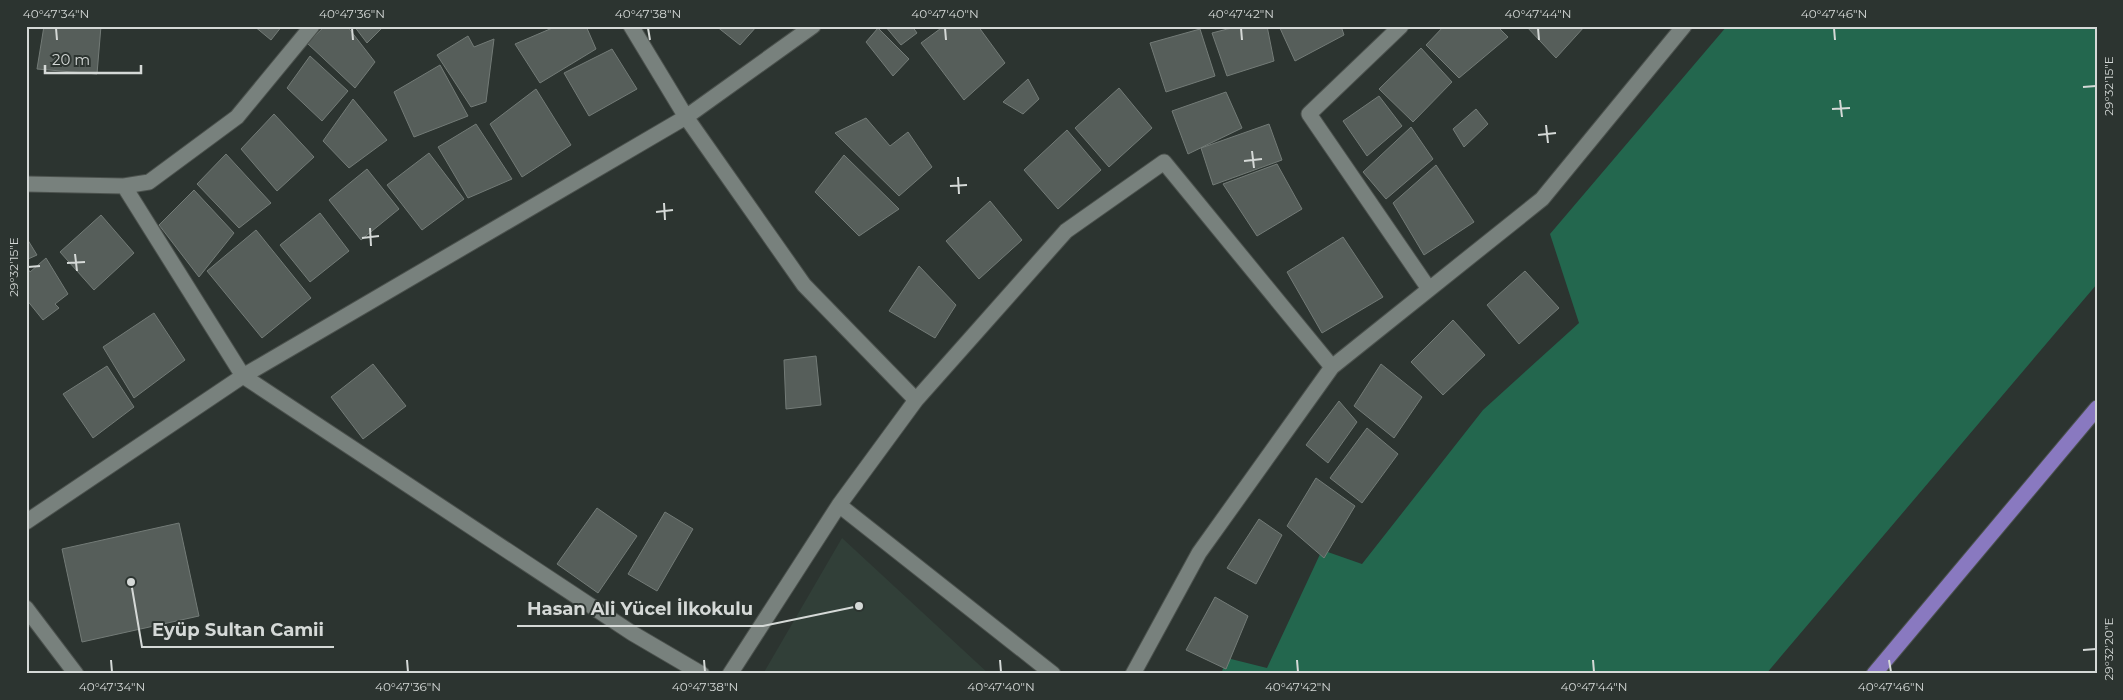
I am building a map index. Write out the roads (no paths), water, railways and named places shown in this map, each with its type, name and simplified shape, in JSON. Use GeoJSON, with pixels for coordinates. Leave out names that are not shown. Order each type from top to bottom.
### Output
{"type":"FeatureCollection","features":[{"type":"Feature","properties":{"kind":"main road"},"geometry":{"type":"LineString","coordinates":[[1874,674],[2097,408]]}},
{"type":"Feature","properties":{"kind":"street"},"geometry":{"type":"LineString","coordinates":[[26,184],[124,186],[149,182],[237,117],[312,26]]}},
{"type":"Feature","properties":{"kind":"street"},"geometry":{"type":"LineString","coordinates":[[631,26],[686,117],[804,284],[916,400]]}},
{"type":"Feature","properties":{"kind":"street"},"geometry":{"type":"LineString","coordinates":[[26,522],[243,376],[686,117],[813,26]]}},
{"type":"Feature","properties":{"kind":"street"},"geometry":{"type":"LineString","coordinates":[[1401,26],[1309,114],[1429,289]]}},
{"type":"Feature","properties":{"kind":"street"},"geometry":{"type":"LineString","coordinates":[[1133,674],[1199,553],[1332,366],[1542,199],[1684,26]]}},
{"type":"Feature","properties":{"kind":"street"},"geometry":{"type":"LineString","coordinates":[[730,674],[839,505],[916,400],[1066,231],[1164,162],[1332,366]]}},
{"type":"Feature","properties":{"kind":"street"},"geometry":{"type":"LineString","coordinates":[[124,186],[243,376],[632,633],[702,674]]}},
{"type":"Feature","properties":{"kind":"street"},"geometry":{"type":"LineString","coordinates":[[839,505],[1053,674]]}},
{"type":"Feature","properties":{"kind":"street"},"geometry":{"type":"LineString","coordinates":[[26,608],[76,674]]}},
{"type":"Feature","properties":{"kind":"place","name":"Eyüp Sultan Camii"},"geometry":{"type":"Point","coordinates":[131,582]}},
{"type":"Feature","properties":{"kind":"place","name":"Hasan Ali Yücel İlkokulu"},"geometry":{"type":"Point","coordinates":[859,606]}}]}
